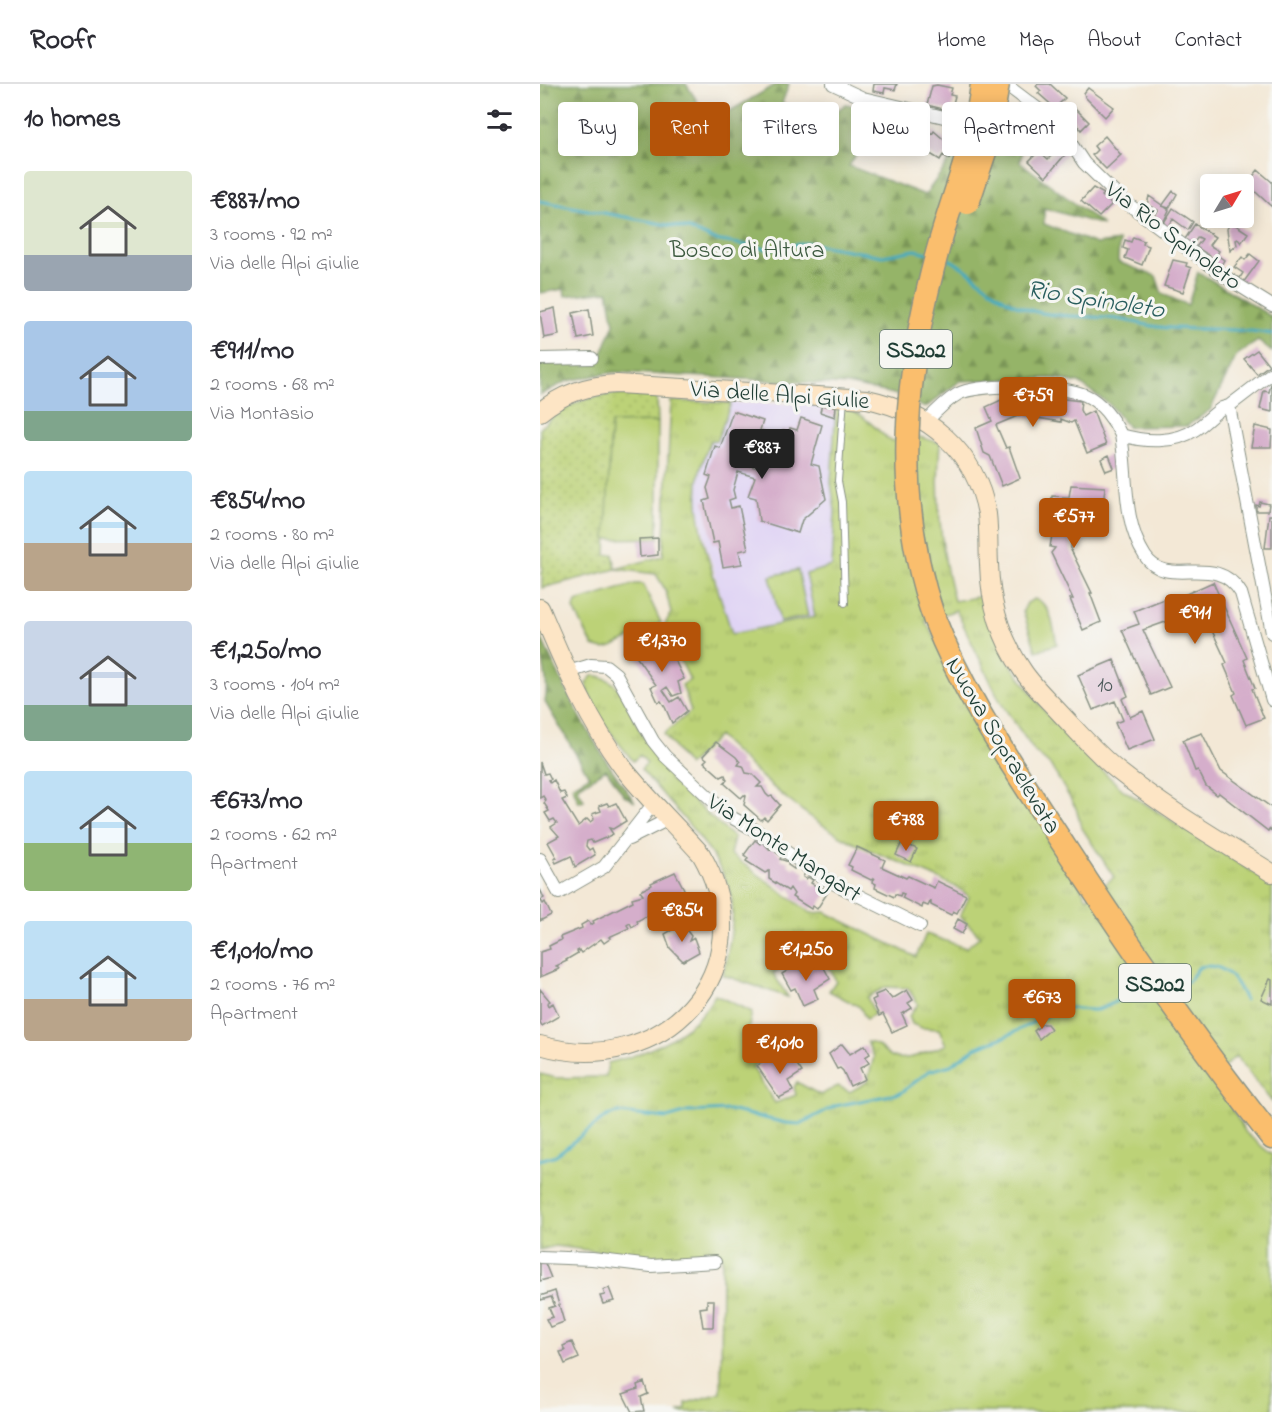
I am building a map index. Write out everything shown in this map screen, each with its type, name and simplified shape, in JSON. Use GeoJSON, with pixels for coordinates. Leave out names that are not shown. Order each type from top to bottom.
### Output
{"type":"FeatureCollection","features":[{"type":"Feature","properties":{"kind":"highway","name":"Nuova Sopraelevata"},"geometry":{"type":"LineString","coordinates":[[982,84],[972,143],[947,219],[927,294],[908,418],[906,461],[909,522],[916,561],[941,616],[988,700],[1100,889],[1225,1066],[1272,1138]]}},
{"type":"Feature","properties":{"kind":"highway","name":"Nuova Sopraelevata"},"geometry":{"type":"LineString","coordinates":[[941,616],[926,530],[921,451],[923,422],[942,295],[955,242],[985,152],[998,84]]}},
{"type":"Feature","properties":{"kind":"highway","name":"Nuova Sopraelevata"},"geometry":{"type":"LineString","coordinates":[[1225,1066],[1272,1117]]}},
{"type":"Feature","properties":{"kind":"street"},"geometry":{"type":"LineString","coordinates":[[833,84],[863,98],[942,117]]}},
{"type":"Feature","properties":{"kind":"street","name":"Via Rio Spinoleto"},"geometry":{"type":"LineString","coordinates":[[1005,84],[1029,102]]}},
{"type":"Feature","properties":{"kind":"street","name":"Via Rio Spinoleto"},"geometry":{"type":"LineString","coordinates":[[1077,153],[1094,174],[1136,211],[1227,278],[1272,306]]}},
{"type":"Feature","properties":{"kind":"street"},"geometry":{"type":"LineString","coordinates":[[540,359],[592,358]]}},
{"type":"Feature","properties":{"kind":"street"},"geometry":{"type":"LineString","coordinates":[[1121,435],[1142,440],[1175,438],[1188,434],[1272,373]]}},
{"type":"Feature","properties":{"kind":"street","name":"Via delle Alpi Giulie"},"geometry":{"type":"LineString","coordinates":[[540,411],[566,394],[588,387],[617,384],[844,398],[889,404],[927,421],[960,454],[980,489],[988,528],[994,609],[1001,631],[1024,673],[1116,769],[1172,811],[1272,873]]}},
{"type":"Feature","properties":{"kind":"street"},"geometry":{"type":"LineString","coordinates":[[927,421],[960,393],[980,388],[1018,387],[1072,391],[1087,395],[1109,416],[1121,435],[1125,490],[1136,534],[1146,558],[1166,570],[1222,573],[1233,581],[1241,593],[1272,700]]}},
{"type":"Feature","properties":{"kind":"street"},"geometry":{"type":"LineString","coordinates":[[1229,406],[1257,566],[1272,633]]}},
{"type":"Feature","properties":{"kind":"street"},"geometry":{"type":"LineString","coordinates":[[540,608],[568,672],[602,738],[625,770],[701,854],[716,883],[721,900],[723,930],[721,950],[709,985],[680,1019],[662,1031],[634,1044],[595,1052],[560,1050],[540,1045]]}},
{"type":"Feature","properties":{"kind":"street","name":"Via Monte Mangart"},"geometry":{"type":"LineString","coordinates":[[568,672],[591,664],[606,666],[616,674],[653,741],[665,756],[729,816],[755,830],[825,879],[920,926]]}},
{"type":"Feature","properties":{"kind":"street"},"geometry":{"type":"LineString","coordinates":[[540,859],[559,893],[604,867],[628,840],[654,803]]}},
{"type":"Feature","properties":{"kind":"street"},"geometry":{"type":"LineString","coordinates":[[628,840],[669,819]]}},
{"type":"Feature","properties":{"kind":"street"},"geometry":{"type":"LineString","coordinates":[[540,1257],[592,1259],[651,1266],[715,1262]]}},
{"type":"Feature","properties":{"kind":"lane"},"geometry":{"type":"LineString","coordinates":[[844,398],[838,482],[842,501],[845,603]]}},
{"type":"Feature","properties":{"kind":"shaded area"},"geometry":{"type":"Polygon","coordinates":[[[731,403],[822,404],[820,412],[835,417],[831,483],[835,511],[832,567],[806,574],[815,617],[732,634],[706,544],[698,503],[699,476],[710,440],[717,440],[731,403]]]}},
{"type":"Feature","properties":{"kind":"green space","name":"Bosco di Altura"},"geometry":{"type":"Polygon","coordinates":[[[540,84],[686,84],[698,102],[650,102],[650,156],[730,156],[730,111],[742,104],[742,156],[839,156],[839,109],[846,104],[851,105],[851,156],[855,156],[849,166],[925,195],[953,156],[1021,156],[1020,162],[1103,225],[1044,208],[1044,224],[1096,244],[1119,241],[1118,262],[1156,276],[1162,294],[1188,305],[1198,272],[1272,317],[1272,352],[1258,341],[1237,355],[1210,410],[1187,426],[1128,427],[1109,404],[1079,383],[1054,378],[960,381],[925,408],[894,394],[852,385],[614,372],[567,381],[540,395],[540,362],[599,361],[614,324],[608,291],[565,296],[564,289],[540,293],[540,84]]]}},
{"type":"Feature","properties":{"kind":"green space","name":"Bosco di Altura"},"geometry":{"type":"Polygon","coordinates":[[[777,84],[789,84],[782,102],[746,102],[777,84]]]}},
{"type":"Feature","properties":{"kind":"green space"},"geometry":{"type":"Polygon","coordinates":[[[616,394],[657,397],[658,422],[611,424],[606,555],[613,554],[616,569],[542,588],[540,429],[556,415],[575,404],[595,397],[616,394]]]}},
{"type":"Feature","properties":{"kind":"green space"},"geometry":{"type":"Polygon","coordinates":[[[671,401],[731,403],[717,440],[710,441],[699,476],[698,494],[702,535],[732,634],[815,617],[806,574],[832,566],[835,511],[831,483],[836,405],[854,411],[891,441],[920,437],[940,443],[938,483],[940,523],[945,562],[954,601],[983,596],[1009,662],[1043,709],[1123,790],[1272,884],[1272,1102],[1236,1056],[1213,1077],[1246,1133],[1272,1155],[1272,1412],[678,1412],[686,1409],[686,1403],[721,1393],[722,1256],[642,1257],[555,1246],[540,1250],[540,1074],[556,1078],[606,1077],[608,1063],[639,1054],[669,1040],[695,1021],[715,995],[752,1012],[747,1035],[754,1044],[771,1052],[752,1067],[775,1103],[796,1095],[794,1087],[797,1082],[820,1095],[838,1086],[850,1092],[867,1082],[874,1057],[867,1042],[877,1045],[897,1058],[911,1057],[946,1045],[939,1029],[922,1028],[912,1024],[909,1016],[918,1004],[908,988],[886,987],[867,997],[875,1014],[866,1019],[860,1007],[829,991],[836,981],[826,960],[797,959],[773,973],[788,997],[723,975],[733,909],[732,898],[722,871],[702,840],[641,769],[647,763],[640,755],[633,761],[605,724],[593,704],[586,683],[593,675],[605,678],[622,692],[648,744],[673,772],[669,779],[734,838],[730,854],[811,913],[825,912],[916,957],[926,934],[966,948],[980,936],[960,916],[969,897],[962,891],[854,843],[816,821],[782,795],[718,736],[688,766],[664,734],[691,711],[682,685],[690,680],[664,626],[671,613],[666,591],[656,574],[616,569],[663,556],[671,401]],[[956,610],[925,621],[1087,898],[1114,877],[1082,828],[1076,808],[1051,766],[1035,752],[1001,703],[956,610]]]}},
{"type":"Feature","properties":{"kind":"green space"},"geometry":{"type":"Polygon","coordinates":[[[658,422],[658,538],[606,539],[611,423],[658,422]]]}},
{"type":"Feature","properties":{"kind":"green space"},"geometry":{"type":"Polygon","coordinates":[[[798,570],[808,616],[780,622],[770,576],[798,570]]]}},
{"type":"Feature","properties":{"kind":"green space"},"geometry":{"type":"Polygon","coordinates":[[[635,584],[643,584],[661,623],[612,647],[603,649],[593,646],[574,609],[576,602],[635,584]]]}},
{"type":"Feature","properties":{"kind":"green space"},"geometry":{"type":"Polygon","coordinates":[[[1034,599],[1045,605],[1053,624],[1057,644],[1036,651],[1023,611],[1027,603],[1034,599]]]}},
{"type":"Feature","properties":{"kind":"green space"},"geometry":{"type":"Polygon","coordinates":[[[540,635],[583,721],[607,762],[635,802],[624,795],[606,769],[577,788],[584,800],[579,802],[572,786],[589,776],[545,702],[546,677],[540,635]]]}},
{"type":"Feature","properties":{"kind":"building"},"geometry":{"type":"Polygon","coordinates":[[[874,84],[897,84],[895,90],[885,88],[884,93],[873,91],[874,84]]]}},
{"type":"Feature","properties":{"kind":"building"},"geometry":{"type":"Polygon","coordinates":[[[1050,84],[1065,98],[1061,102],[1048,102],[1038,93],[1041,91],[1036,86],[1050,84]]]}},
{"type":"Feature","properties":{"kind":"building"},"geometry":{"type":"Polygon","coordinates":[[[932,86],[952,88],[950,95],[955,96],[953,102],[942,102],[942,109],[930,106],[930,102],[928,102],[932,86]]]}},
{"type":"Feature","properties":{"kind":"building"},"geometry":{"type":"Polygon","coordinates":[[[1088,88],[1114,107],[1105,117],[1085,97],[1084,93],[1088,88]]]}},
{"type":"Feature","properties":{"kind":"building"},"geometry":{"type":"Polygon","coordinates":[[[1077,110],[1089,122],[1081,130],[1077,125],[1077,110]]]}},
{"type":"Feature","properties":{"kind":"building"},"geometry":{"type":"Polygon","coordinates":[[[934,131],[942,138],[942,156],[940,160],[930,154],[930,132],[932,134],[934,131]]]}},
{"type":"Feature","properties":{"kind":"building"},"geometry":{"type":"Polygon","coordinates":[[[1105,136],[1121,155],[1106,169],[1092,155],[1097,150],[1094,146],[1105,136]]]}},
{"type":"Feature","properties":{"kind":"building"},"geometry":{"type":"Polygon","coordinates":[[[1034,156],[1045,156],[1048,159],[1051,156],[1064,156],[1046,177],[1029,161],[1034,156]]]}},
{"type":"Feature","properties":{"kind":"building"},"geometry":{"type":"Polygon","coordinates":[[[1258,170],[1272,182],[1272,207],[1254,190],[1254,175],[1258,170]]]}},
{"type":"Feature","properties":{"kind":"building"},"geometry":{"type":"Polygon","coordinates":[[[1093,188],[1104,194],[1102,196],[1112,204],[1099,217],[1081,201],[1093,188]]]}},
{"type":"Feature","properties":{"kind":"building"},"geometry":{"type":"Polygon","coordinates":[[[1173,191],[1177,194],[1169,208],[1162,206],[1173,191]]]}},
{"type":"Feature","properties":{"kind":"building"},"geometry":{"type":"Polygon","coordinates":[[[1149,196],[1169,210],[1163,223],[1154,218],[1158,210],[1147,205],[1149,196]]]}},
{"type":"Feature","properties":{"kind":"building"},"geometry":{"type":"Polygon","coordinates":[[[1173,208],[1193,222],[1188,230],[1173,219],[1168,228],[1163,224],[1173,208]]]}},
{"type":"Feature","properties":{"kind":"building"},"geometry":{"type":"Polygon","coordinates":[[[1195,224],[1215,237],[1209,245],[1219,251],[1217,255],[1224,260],[1219,269],[1211,263],[1213,258],[1196,247],[1202,239],[1198,237],[1191,247],[1183,242],[1195,224]]]}},
{"type":"Feature","properties":{"kind":"building"},"geometry":{"type":"Polygon","coordinates":[[[1240,228],[1248,233],[1241,243],[1238,239],[1236,240],[1237,245],[1230,251],[1227,229],[1240,228]]]}},
{"type":"Feature","properties":{"kind":"building"},"geometry":{"type":"Polygon","coordinates":[[[1133,237],[1144,241],[1143,244],[1149,246],[1142,265],[1125,258],[1128,250],[1123,248],[1125,240],[1131,242],[1133,237]]]}},
{"type":"Feature","properties":{"kind":"building"},"geometry":{"type":"Polygon","coordinates":[[[1250,254],[1259,261],[1243,283],[1238,281],[1243,273],[1234,267],[1242,257],[1245,260],[1250,254]]]}},
{"type":"Feature","properties":{"kind":"building"},"geometry":{"type":"Polygon","coordinates":[[[1173,260],[1187,263],[1186,266],[1191,268],[1183,292],[1164,286],[1173,260]]]}},
{"type":"Feature","properties":{"kind":"building"},"geometry":{"type":"Polygon","coordinates":[[[555,308],[559,335],[544,338],[540,312],[555,308]]]}},
{"type":"Feature","properties":{"kind":"building"},"geometry":{"type":"Polygon","coordinates":[[[589,309],[593,336],[578,339],[573,313],[589,309]]]}},
{"type":"Feature","properties":{"kind":"building"},"geometry":{"type":"Polygon","coordinates":[[[1257,350],[1269,365],[1257,374],[1244,359],[1257,350]]]}},
{"type":"Feature","properties":{"kind":"building"},"geometry":{"type":"Polygon","coordinates":[[[1271,384],[1272,412],[1260,409],[1264,391],[1269,392],[1271,384]]]}},
{"type":"Feature","properties":{"kind":"building"},"geometry":{"type":"Polygon","coordinates":[[[1014,394],[1018,403],[1021,401],[1022,394],[1081,401],[1080,410],[1083,416],[1093,411],[1106,445],[1087,453],[1074,421],[1071,423],[1061,419],[1061,422],[1020,415],[996,425],[1006,448],[1009,447],[1020,478],[1002,486],[990,456],[984,453],[976,428],[992,421],[986,407],[1014,394]]]}},
{"type":"Feature","properties":{"kind":"building"},"geometry":{"type":"Polygon","coordinates":[[[822,404],[836,405],[835,417],[820,412],[822,404]]]}},
{"type":"Feature","properties":{"kind":"building"},"geometry":{"type":"Polygon","coordinates":[[[733,411],[763,421],[760,430],[781,437],[783,430],[789,432],[790,428],[797,430],[801,418],[822,425],[811,464],[819,466],[826,499],[802,520],[798,533],[759,521],[756,498],[748,496],[755,477],[738,472],[733,490],[735,498],[729,500],[731,508],[739,506],[748,549],[739,551],[742,564],[723,567],[718,542],[713,543],[704,501],[710,499],[707,488],[711,477],[706,475],[715,446],[720,448],[733,411]],[[753,447],[748,465],[763,469],[769,453],[753,447]]]}},
{"type":"Feature","properties":{"kind":"building"},"geometry":{"type":"Polygon","coordinates":[[[1255,426],[1272,430],[1271,447],[1251,447],[1255,426]]]}},
{"type":"Feature","properties":{"kind":"building"},"geometry":{"type":"Polygon","coordinates":[[[1109,455],[1114,468],[1106,471],[1101,459],[1109,455]]]}},
{"type":"Feature","properties":{"kind":"building"},"geometry":{"type":"Polygon","coordinates":[[[1071,485],[1105,487],[1103,507],[1072,504],[1071,550],[1092,593],[1090,593],[1101,622],[1083,630],[1070,599],[1073,599],[1051,553],[1055,548],[1050,547],[1052,535],[1049,535],[1052,496],[1069,497],[1071,485]]]}},
{"type":"Feature","properties":{"kind":"building"},"geometry":{"type":"Polygon","coordinates":[[[1260,502],[1269,504],[1268,511],[1256,511],[1256,505],[1259,506],[1260,502]]]}},
{"type":"Feature","properties":{"kind":"building"},"geometry":{"type":"Polygon","coordinates":[[[1269,515],[1272,515],[1272,548],[1265,548],[1269,515]]]}},
{"type":"Feature","properties":{"kind":"building"},"geometry":{"type":"Polygon","coordinates":[[[658,538],[658,555],[640,557],[639,539],[658,538]]]}},
{"type":"Feature","properties":{"kind":"building"},"geometry":{"type":"Polygon","coordinates":[[[1213,582],[1247,658],[1244,660],[1255,688],[1252,689],[1264,718],[1246,725],[1233,695],[1236,693],[1224,665],[1227,663],[1202,609],[1143,630],[1170,687],[1151,695],[1122,630],[1139,624],[1134,611],[1164,599],[1166,603],[1213,582]]]}},
{"type":"Feature","properties":{"kind":"building"},"geometry":{"type":"Polygon","coordinates":[[[662,634],[684,679],[678,682],[681,693],[673,696],[667,687],[663,690],[671,702],[679,697],[687,711],[672,723],[665,707],[661,701],[658,702],[651,687],[656,685],[631,649],[662,634]]]}},
{"type":"Feature","properties":{"kind":"building"},"geometry":{"type":"Polygon","coordinates":[[[1114,660],[1128,696],[1122,699],[1130,717],[1143,711],[1155,739],[1127,750],[1115,723],[1123,720],[1115,701],[1093,710],[1078,675],[1114,660]]]}},
{"type":"Feature","properties":{"kind":"building"},"geometry":{"type":"Polygon","coordinates":[[[1202,733],[1221,771],[1272,808],[1272,831],[1269,829],[1268,831],[1219,793],[1217,795],[1206,786],[1198,770],[1195,771],[1183,740],[1202,733]]]}},
{"type":"Feature","properties":{"kind":"building"},"geometry":{"type":"Polygon","coordinates":[[[716,742],[736,757],[740,762],[738,765],[743,766],[746,773],[752,774],[761,783],[757,787],[762,787],[769,797],[772,796],[780,805],[767,820],[764,817],[761,820],[744,805],[746,796],[741,798],[724,783],[727,780],[725,775],[721,777],[704,762],[707,759],[703,756],[716,742]]]}},
{"type":"Feature","properties":{"kind":"building"},"geometry":{"type":"Polygon","coordinates":[[[540,762],[544,774],[548,773],[551,779],[548,780],[550,783],[554,780],[560,793],[564,792],[567,798],[562,800],[578,826],[587,819],[590,822],[594,819],[592,814],[601,811],[599,806],[607,803],[609,806],[616,803],[626,821],[613,829],[609,828],[613,834],[593,843],[591,840],[587,841],[586,846],[589,850],[592,848],[595,855],[575,867],[571,856],[556,863],[554,859],[557,858],[548,842],[559,836],[551,827],[557,823],[554,819],[550,821],[545,813],[549,811],[544,803],[546,801],[543,796],[540,798],[540,762]]]}},
{"type":"Feature","properties":{"kind":"building"},"geometry":{"type":"Polygon","coordinates":[[[755,840],[760,844],[762,841],[770,850],[772,848],[782,856],[780,859],[789,862],[788,865],[794,869],[795,866],[800,869],[805,873],[803,877],[813,880],[811,883],[816,886],[818,884],[828,892],[817,909],[813,906],[811,909],[792,897],[794,894],[790,888],[788,891],[769,879],[769,871],[765,873],[746,861],[748,858],[744,855],[755,840]]]}},
{"type":"Feature","properties":{"kind":"building"},"geometry":{"type":"Polygon","coordinates":[[[902,842],[917,849],[911,862],[896,855],[902,842]]]}},
{"type":"Feature","properties":{"kind":"building"},"geometry":{"type":"Polygon","coordinates":[[[857,847],[885,860],[882,867],[906,878],[908,876],[934,888],[937,881],[966,895],[957,913],[953,911],[951,915],[931,905],[931,900],[928,906],[923,904],[922,908],[902,898],[904,894],[901,893],[900,896],[895,894],[894,897],[875,888],[876,884],[872,882],[875,878],[871,880],[851,870],[852,867],[848,865],[857,847]]]}},
{"type":"Feature","properties":{"kind":"building"},"geometry":{"type":"Polygon","coordinates":[[[675,872],[684,889],[679,895],[673,899],[671,895],[632,927],[630,923],[627,925],[629,928],[609,937],[611,938],[604,943],[601,939],[581,953],[577,951],[578,953],[567,961],[556,966],[559,969],[540,977],[540,952],[550,949],[549,946],[561,940],[560,937],[582,928],[581,925],[588,921],[591,925],[593,921],[633,901],[632,898],[643,895],[640,891],[652,885],[651,883],[675,872]]]}},
{"type":"Feature","properties":{"kind":"building"},"geometry":{"type":"Polygon","coordinates":[[[540,889],[544,898],[541,900],[543,904],[545,902],[551,915],[540,921],[540,889]]]}},
{"type":"Feature","properties":{"kind":"building"},"geometry":{"type":"Polygon","coordinates":[[[958,919],[967,924],[962,934],[953,929],[958,919]]]}},
{"type":"Feature","properties":{"kind":"building"},"geometry":{"type":"Polygon","coordinates":[[[682,924],[691,936],[689,941],[694,938],[699,952],[683,961],[670,948],[665,934],[682,924]]]}},
{"type":"Feature","properties":{"kind":"building"},"geometry":{"type":"Polygon","coordinates":[[[821,962],[830,979],[814,989],[818,999],[803,1006],[795,988],[791,990],[782,974],[796,965],[803,973],[821,962]]]}},
{"type":"Feature","properties":{"kind":"building"},"geometry":{"type":"Polygon","coordinates":[[[1270,979],[1272,980],[1272,1004],[1261,999],[1270,979]]]}},
{"type":"Feature","properties":{"kind":"building"},"geometry":{"type":"Polygon","coordinates":[[[540,989],[550,1001],[547,1003],[548,1006],[553,1003],[559,1016],[542,1026],[540,1022],[540,989]]]}},
{"type":"Feature","properties":{"kind":"building"},"geometry":{"type":"Polygon","coordinates":[[[907,990],[913,1000],[908,1003],[912,1008],[902,1014],[907,1025],[892,1032],[883,1014],[879,1016],[872,1000],[876,998],[875,995],[885,991],[892,999],[907,990]]]}},
{"type":"Feature","properties":{"kind":"building"},"geometry":{"type":"Polygon","coordinates":[[[1042,1024],[1047,1024],[1051,1029],[1039,1039],[1034,1031],[1042,1024]]]}},
{"type":"Feature","properties":{"kind":"building"},"geometry":{"type":"Polygon","coordinates":[[[842,1044],[850,1054],[865,1045],[870,1054],[865,1057],[869,1063],[860,1068],[865,1079],[850,1086],[843,1071],[840,1068],[837,1069],[829,1054],[842,1044]]]}},
{"type":"Feature","properties":{"kind":"building"},"geometry":{"type":"Polygon","coordinates":[[[770,1057],[778,1064],[792,1057],[802,1072],[788,1081],[793,1091],[779,1098],[757,1066],[770,1057]]]}},
{"type":"Feature","properties":{"kind":"building"},"geometry":{"type":"Polygon","coordinates":[[[540,1261],[544,1261],[551,1278],[540,1281],[540,1261]]]}},
{"type":"Feature","properties":{"kind":"building"},"geometry":{"type":"Polygon","coordinates":[[[609,1288],[614,1301],[603,1304],[600,1296],[605,1295],[603,1290],[609,1288]]]}},
{"type":"Feature","properties":{"kind":"building"},"geometry":{"type":"Polygon","coordinates":[[[555,1291],[564,1322],[550,1327],[546,1319],[553,1317],[549,1308],[555,1306],[551,1297],[541,1300],[540,1296],[555,1291]]]}},
{"type":"Feature","properties":{"kind":"building"},"geometry":{"type":"Polygon","coordinates":[[[707,1300],[714,1300],[713,1327],[703,1327],[700,1308],[707,1307],[707,1300]]]}},
{"type":"Feature","properties":{"kind":"building"},"geometry":{"type":"Polygon","coordinates":[[[572,1342],[579,1358],[565,1364],[560,1352],[565,1351],[563,1346],[572,1342]]]}},
{"type":"Feature","properties":{"kind":"building"},"geometry":{"type":"Polygon","coordinates":[[[644,1382],[648,1394],[641,1397],[644,1411],[632,1412],[623,1394],[638,1389],[637,1385],[644,1382]]]}},
{"type":"Feature","properties":{"kind":"waterway","name":"Rio Spinoleto"},"geometry":{"type":"LineString","coordinates":[[540,201],[689,229],[715,240],[768,249],[807,243],[883,256],[915,250],[929,253]]}},
{"type":"Feature","properties":{"kind":"waterway","name":"Rio Spinoleto"},"geometry":{"type":"LineString","coordinates":[[944,257],[964,268],[1000,296],[1031,311],[1052,315],[1115,319],[1163,328],[1234,330],[1272,334]]}},
{"type":"Feature","properties":{"kind":"waterway"},"geometry":{"type":"LineString","coordinates":[[1165,977],[1188,982],[1199,967],[1216,967],[1233,979],[1245,1000]]}},
{"type":"Feature","properties":{"kind":"waterway"},"geometry":{"type":"LineString","coordinates":[[540,1160],[556,1155],[607,1116],[618,1113],[667,1118],[688,1112],[729,1110],[800,1124],[835,1106],[901,1093],[929,1071],[951,1065],[975,1048],[1007,1036],[1057,1010],[1100,1009],[1121,999],[1144,982]]}}]}
